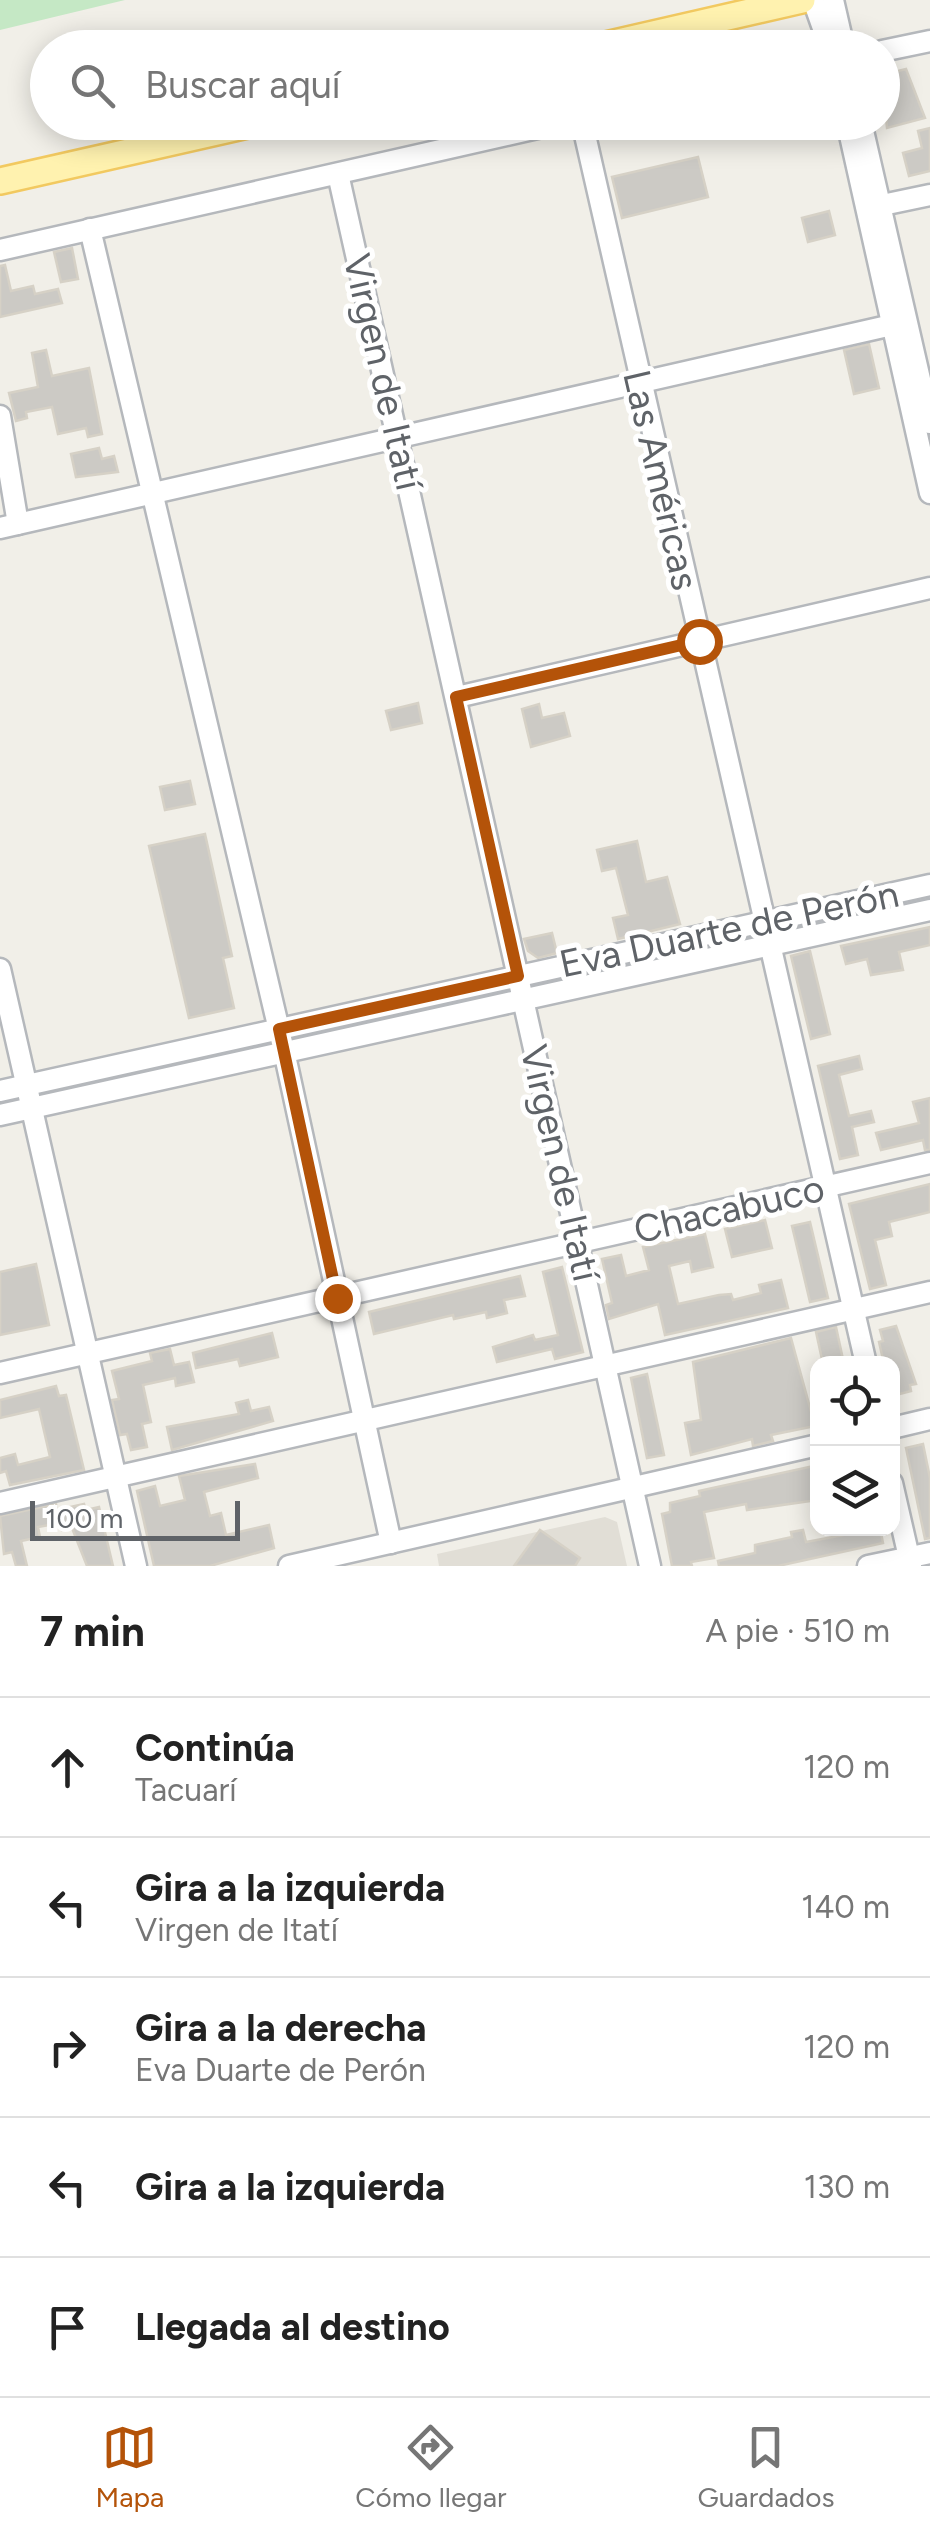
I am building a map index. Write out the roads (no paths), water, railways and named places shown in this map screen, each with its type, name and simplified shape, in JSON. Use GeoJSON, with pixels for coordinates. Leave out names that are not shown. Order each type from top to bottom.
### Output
{"type":"FeatureCollection","features":[{"type":"Feature","properties":{"kind":"main road"},"geometry":{"type":"LineString","coordinates":[[671,30],[802,0]]}},
{"type":"Feature","properties":{"kind":"main road"},"geometry":{"type":"LineString","coordinates":[[0,181],[181,140]]}},
{"type":"Feature","properties":{"kind":"street"},"geometry":{"type":"LineString","coordinates":[[813,0],[824,30]]}},
{"type":"Feature","properties":{"kind":"street"},"geometry":{"type":"LineString","coordinates":[[833,0],[840,30]]}},
{"type":"Feature","properties":{"kind":"street"},"geometry":{"type":"LineString","coordinates":[[900,47],[930,41]]}},
{"type":"Feature","properties":{"kind":"street"},"geometry":{"type":"LineString","coordinates":[[0,250],[486,140]]}},
{"type":"Feature","properties":{"kind":"street","name":"Las Américas"},"geometry":{"type":"LineString","coordinates":[[586,140],[638,382],[864,1356]]}},
{"type":"Feature","properties":{"kind":"street"},"geometry":{"type":"LineString","coordinates":[[852,140],[930,423]]}},
{"type":"Feature","properties":{"kind":"street"},"geometry":{"type":"LineString","coordinates":[[864,140],[892,326],[916,367],[930,493]]}},
{"type":"Feature","properties":{"kind":"street","name":"Virgen de Itatí"},"geometry":{"type":"LineString","coordinates":[[338,174],[650,1566]]}},
{"type":"Feature","properties":{"kind":"street"},"geometry":{"type":"LineString","coordinates":[[873,207],[930,195]]}},
{"type":"Feature","properties":{"kind":"street"},"geometry":{"type":"LineString","coordinates":[[90,229],[279,1029],[391,1543]]}},
{"type":"Feature","properties":{"kind":"street"},"geometry":{"type":"LineString","coordinates":[[0,416],[9,526],[892,326]]}},
{"type":"Feature","properties":{"kind":"street"},"geometry":{"type":"LineString","coordinates":[[456,697],[930,588]]}},
{"type":"Feature","properties":{"kind":"street","name":"Eva Duarte de Perón"},"geometry":{"type":"LineString","coordinates":[[0,1091],[930,885]]}},
{"type":"Feature","properties":{"kind":"street"},"geometry":{"type":"LineString","coordinates":[[0,1115],[930,910]]}},
{"type":"Feature","properties":{"kind":"street"},"geometry":{"type":"LineString","coordinates":[[0,969],[136,1566]]}},
{"type":"Feature","properties":{"kind":"street","name":"Chacabuco"},"geometry":{"type":"LineString","coordinates":[[0,1373],[930,1163]]}},
{"type":"Feature","properties":{"kind":"street"},"geometry":{"type":"LineString","coordinates":[[0,1503],[930,1292]]}},
{"type":"Feature","properties":{"kind":"street"},"geometry":{"type":"LineString","coordinates":[[900,1426],[930,1419]]}},
{"type":"Feature","properties":{"kind":"street"},"geometry":{"type":"LineString","coordinates":[[289,1566],[814,1446]]}},
{"type":"Feature","properties":{"kind":"street"},"geometry":{"type":"LineString","coordinates":[[868,1566],[917,1558],[900,1507]]}}]}
